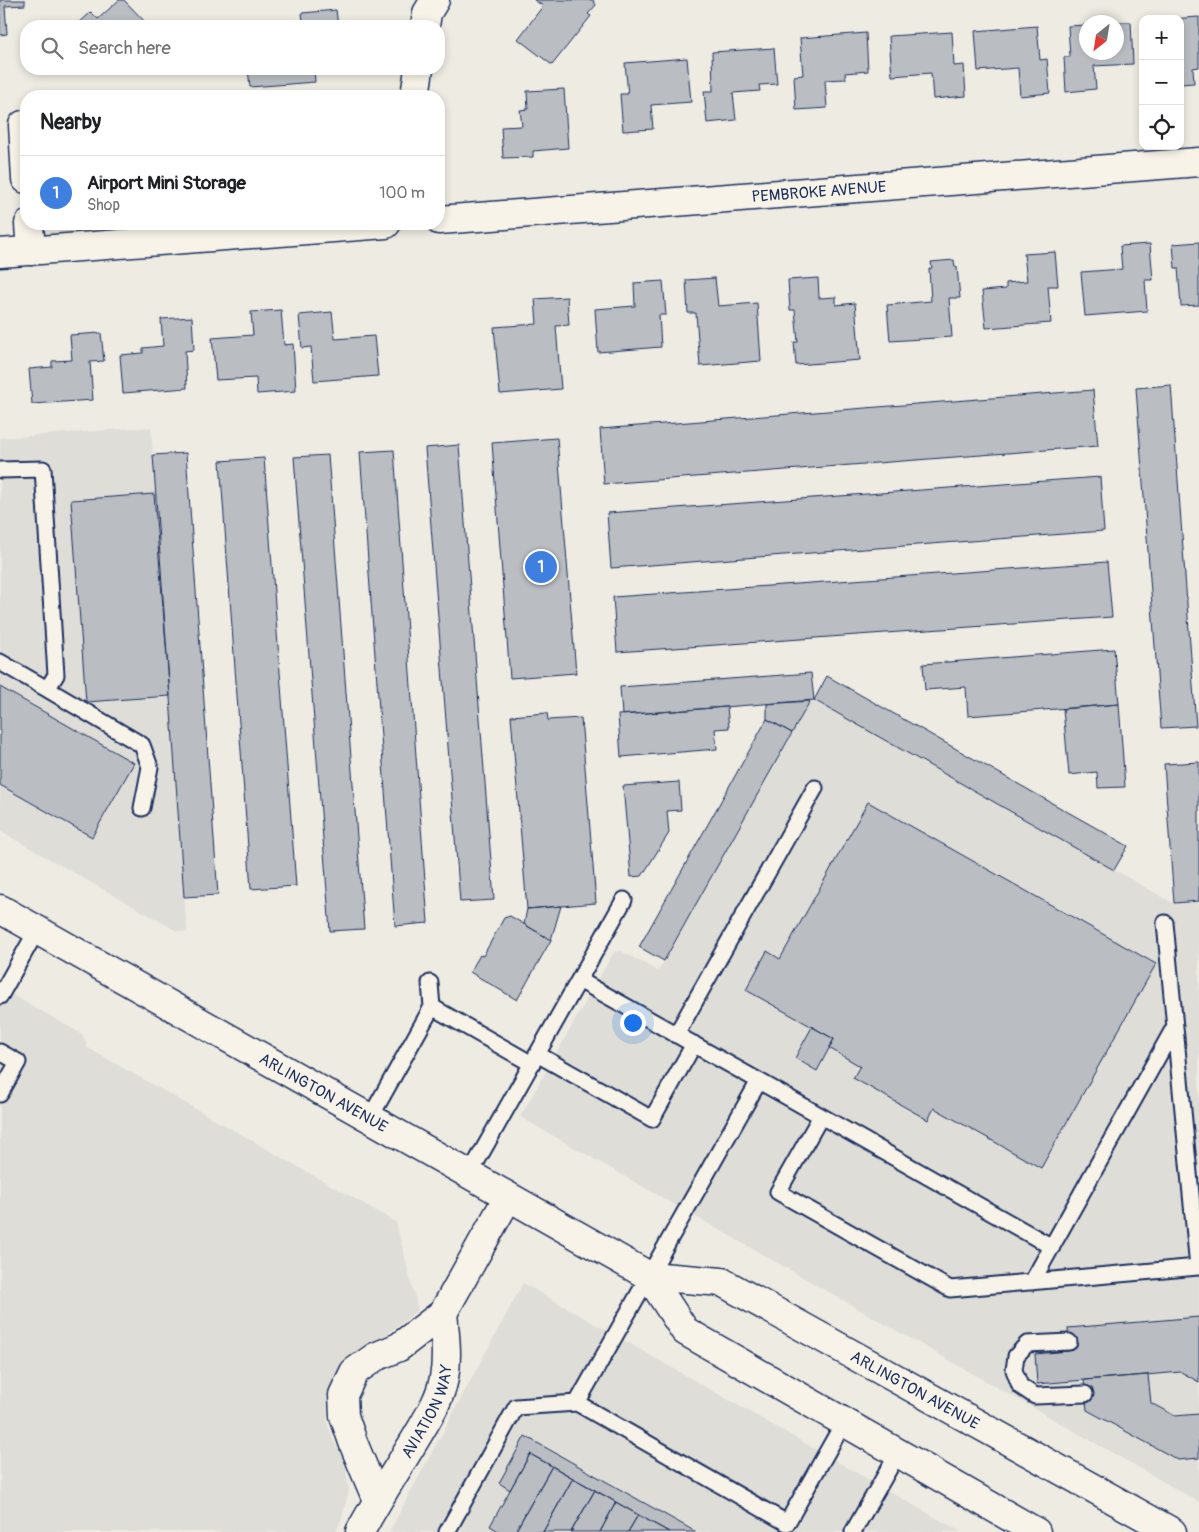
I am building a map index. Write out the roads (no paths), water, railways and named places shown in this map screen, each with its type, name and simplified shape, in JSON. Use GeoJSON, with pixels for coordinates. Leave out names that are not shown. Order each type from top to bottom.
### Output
{"type":"FeatureCollection","features":[{"type":"Feature","properties":{"kind":"street"},"geometry":{"type":"LineString","coordinates":[[426,20],[427,13],[434,0]]}},
{"type":"Feature","properties":{"kind":"street"},"geometry":{"type":"LineString","coordinates":[[416,90],[418,75]]}},
{"type":"Feature","properties":{"kind":"street","name":"PEMBROKE AVENUE"},"geometry":{"type":"LineString","coordinates":[[445,220],[1199,162]]}},
{"type":"Feature","properties":{"kind":"street"},"geometry":{"type":"LineString","coordinates":[[29,230],[31,251]]}},
{"type":"Feature","properties":{"kind":"street"},"geometry":{"type":"LineString","coordinates":[[0,253],[307,230]]}},
{"type":"Feature","properties":{"kind":"street","name":"ARLINGTON AVENUE"},"geometry":{"type":"LineString","coordinates":[[0,908],[648,1276],[722,1282],[1172,1532]]}},
{"type":"Feature","properties":{"kind":"street"},"geometry":{"type":"LineString","coordinates":[[377,1500],[354,1446],[344,1416],[343,1395],[354,1372],[375,1358],[399,1347],[444,1313],[508,1197]]}},
{"type":"Feature","properties":{"kind":"street","name":"ARLINGTON AVENUE"},"geometry":{"type":"LineString","coordinates":[[648,1276],[685,1332],[1036,1532]]}},
{"type":"Feature","properties":{"kind":"street","name":"AVIATION WAY"},"geometry":{"type":"LineString","coordinates":[[360,1532],[377,1500],[409,1450],[438,1399],[444,1378],[447,1346],[444,1313]]}},
{"type":"Feature","properties":{"kind":"lane"},"geometry":{"type":"LineString","coordinates":[[0,470],[43,469],[56,675],[47,689]]}},
{"type":"Feature","properties":{"kind":"lane"},"geometry":{"type":"LineString","coordinates":[[0,662],[142,745],[150,767],[142,808]]}},
{"type":"Feature","properties":{"kind":"lane"},"geometry":{"type":"LineString","coordinates":[[676,1035],[815,788]]}},
{"type":"Feature","properties":{"kind":"lane"},"geometry":{"type":"LineString","coordinates":[[469,1175],[624,900]]}},
{"type":"Feature","properties":{"kind":"lane"},"geometry":{"type":"LineString","coordinates":[[821,1116],[778,1192],[950,1289],[1198,1267],[1165,923]]}},
{"type":"Feature","properties":{"kind":"lane"},"geometry":{"type":"LineString","coordinates":[[0,996],[38,930]]}},
{"type":"Feature","properties":{"kind":"lane"},"geometry":{"type":"LineString","coordinates":[[579,980],[1052,1247]]}},
{"type":"Feature","properties":{"kind":"lane"},"geometry":{"type":"LineString","coordinates":[[370,1118],[432,1007],[430,983]]}},
{"type":"Feature","properties":{"kind":"lane"},"geometry":{"type":"LineString","coordinates":[[432,1007],[652,1119],[694,1044]]}},
{"type":"Feature","properties":{"kind":"lane"},"geometry":{"type":"LineString","coordinates":[[1032,1282],[1175,1026]]}},
{"type":"Feature","properties":{"kind":"lane"},"geometry":{"type":"LineString","coordinates":[[0,1052],[18,1062],[0,1094]]}},
{"type":"Feature","properties":{"kind":"lane"},"geometry":{"type":"LineString","coordinates":[[577,1403],[759,1081]]}},
{"type":"Feature","properties":{"kind":"lane"},"geometry":{"type":"LineString","coordinates":[[1069,1342],[1027,1344],[1016,1356],[1014,1370],[1020,1386],[1035,1396],[1085,1394]]}},
{"type":"Feature","properties":{"kind":"lane"},"geometry":{"type":"LineString","coordinates":[[451,1530],[516,1407],[577,1403],[786,1528],[844,1422]]}},
{"type":"Feature","properties":{"kind":"lane"},"geometry":{"type":"LineString","coordinates":[[853,1532],[898,1453]]}},
{"type":"Feature","properties":{"kind":"place","name":"Airport Mini Storage"},"geometry":{"type":"Point","coordinates":[541,567]}}]}
